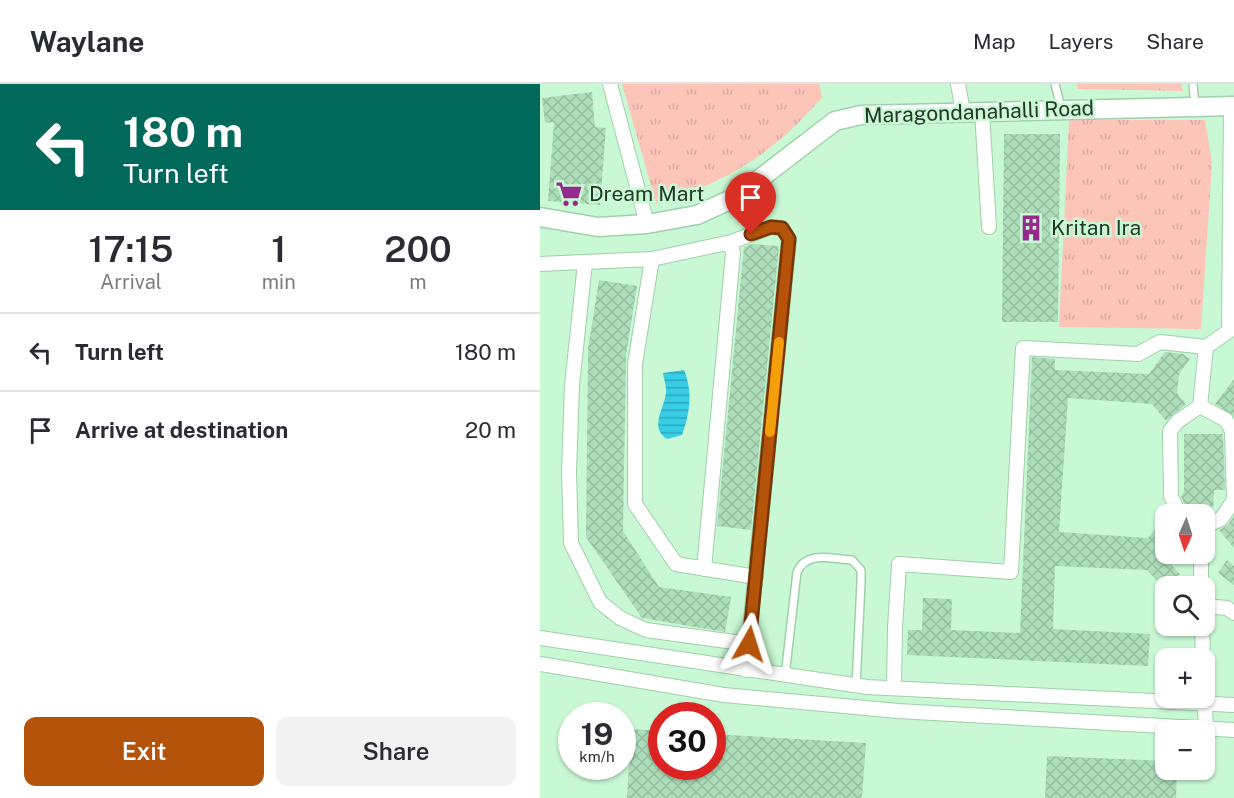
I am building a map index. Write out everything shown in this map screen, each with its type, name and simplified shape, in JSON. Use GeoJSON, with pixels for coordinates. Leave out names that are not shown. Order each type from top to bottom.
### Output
{"type":"FeatureCollection","features":[{"type":"Feature","properties":{"kind":"street"},"geometry":{"type":"LineString","coordinates":[[610,84],[647,225]]}},
{"type":"Feature","properties":{"kind":"street"},"geometry":{"type":"LineString","coordinates":[[958,84],[963,112]]}},
{"type":"Feature","properties":{"kind":"street"},"geometry":{"type":"LineString","coordinates":[[894,688],[894,628],[899,564],[1011,572],[1023,348],[1138,354],[1160,342],[1206,347],[1229,331],[1232,106]]}},
{"type":"Feature","properties":{"kind":"street","name":"Maragondanahalli Road"},"geometry":{"type":"LineString","coordinates":[[540,222],[598,226],[647,225],[697,215],[736,197],[835,121],[861,115],[1232,106]]}},
{"type":"Feature","properties":{"kind":"street"},"geometry":{"type":"LineString","coordinates":[[981,111],[989,227]]}},
{"type":"Feature","properties":{"kind":"street"},"geometry":{"type":"LineString","coordinates":[[540,264],[652,259],[731,242],[771,227],[782,228],[789,239],[746,670]]}},
{"type":"Feature","properties":{"kind":"street"},"geometry":{"type":"LineString","coordinates":[[704,569],[733,253],[731,242]]}},
{"type":"Feature","properties":{"kind":"street"},"geometry":{"type":"LineString","coordinates":[[652,259],[635,364],[635,504],[676,564],[756,577]]}},
{"type":"Feature","properties":{"kind":"street"},"geometry":{"type":"LineString","coordinates":[[585,263],[572,386],[569,472],[571,543],[600,602],[620,618],[646,630],[749,648]]}},
{"type":"Feature","properties":{"kind":"street"},"geometry":{"type":"LineString","coordinates":[[1175,504],[1171,496],[1170,431],[1178,421],[1200,406],[1206,347]]}},
{"type":"Feature","properties":{"kind":"street"},"geometry":{"type":"LineString","coordinates":[[1200,406],[1226,420],[1233,430],[1234,500],[1221,519],[1215,522]]}},
{"type":"Feature","properties":{"kind":"street"},"geometry":{"type":"LineString","coordinates":[[1215,606],[1232,605]]}},
{"type":"Feature","properties":{"kind":"street"},"geometry":{"type":"LineString","coordinates":[[540,638],[856,686],[1155,701]]}},
{"type":"Feature","properties":{"kind":"street"},"geometry":{"type":"LineString","coordinates":[[540,664],[724,695],[898,711],[1155,726]]}},
{"type":"Feature","properties":{"kind":"street"},"geometry":{"type":"LineString","coordinates":[[1215,704],[1234,705]]}},
{"type":"Feature","properties":{"kind":"street"},"geometry":{"type":"LineString","coordinates":[[1215,729],[1234,730]]}},
{"type":"Feature","properties":{"kind":"lane"},"geometry":{"type":"LineString","coordinates":[[1055,84],[1062,110]]}},
{"type":"Feature","properties":{"kind":"lane"},"geometry":{"type":"LineString","coordinates":[[1193,84],[1195,106]]}},
{"type":"Feature","properties":{"kind":"lane"},"geometry":{"type":"LineString","coordinates":[[785,676],[797,572],[802,562],[811,557],[852,560],[861,570],[856,686]]}},
{"type":"Feature","properties":{"kind":"green space"},"geometry":{"type":"Polygon","coordinates":[[[622,84],[819,84],[822,97],[787,134],[748,163],[704,186],[656,203],[622,84]]]}},
{"type":"Feature","properties":{"kind":"green space"},"geometry":{"type":"Polygon","coordinates":[[[1077,84],[1181,84],[1183,91],[1078,89],[1077,84]]]}},
{"type":"Feature","properties":{"kind":"green space"},"geometry":{"type":"Polygon","coordinates":[[[1069,120],[1205,120],[1212,163],[1201,329],[1059,327],[1069,120]]]}},
{"type":"Feature","properties":{"kind":"water"},"geometry":{"type":"Polygon","coordinates":[[[684,370],[689,386],[687,419],[682,435],[667,439],[662,435],[658,424],[666,393],[663,373],[684,370]]]}},
{"type":"Feature","properties":{"kind":"building"},"geometry":{"type":"Polygon","coordinates":[[[592,92],[595,127],[606,128],[600,205],[548,201],[554,122],[545,123],[542,98],[592,92]]]}},
{"type":"Feature","properties":{"kind":"building","name":"Kritan Ira"},"geometry":{"type":"Polygon","coordinates":[[[1004,134],[1060,134],[1058,322],[1002,322],[1004,134]]]}},
{"type":"Feature","properties":{"kind":"building"},"geometry":{"type":"Polygon","coordinates":[[[752,244],[779,246],[751,530],[717,526],[744,247],[752,244]]]}},
{"type":"Feature","properties":{"kind":"building"},"geometry":{"type":"Polygon","coordinates":[[[599,280],[637,286],[626,355],[623,531],[659,587],[731,597],[725,632],[642,618],[586,537],[588,349],[599,280]]]}},
{"type":"Feature","properties":{"kind":"building"},"geometry":{"type":"Polygon","coordinates":[[[1165,352],[1183,354],[1190,359],[1179,374],[1177,393],[1186,404],[1166,421],[1152,404],[1068,398],[1059,532],[1148,538],[1155,529],[1155,564],[1171,564],[1180,574],[1178,576],[1155,576],[1155,578],[1147,570],[1055,566],[1053,629],[1150,634],[1148,666],[907,655],[908,630],[922,630],[923,598],[952,599],[951,630],[1020,633],[1032,357],[1055,359],[1055,370],[1149,374],[1165,352]]]}},
{"type":"Feature","properties":{"kind":"building"},"geometry":{"type":"Polygon","coordinates":[[[1234,379],[1234,416],[1215,404],[1234,379]]]}},
{"type":"Feature","properties":{"kind":"building"},"geometry":{"type":"Polygon","coordinates":[[[1184,434],[1223,434],[1225,490],[1214,490],[1213,504],[1184,504],[1181,496],[1184,492],[1184,434]]]}},
{"type":"Feature","properties":{"kind":"building"},"geometry":{"type":"Polygon","coordinates":[[[1234,516],[1234,548],[1219,530],[1228,525],[1234,516]]]}},
{"type":"Feature","properties":{"kind":"building"},"geometry":{"type":"Polygon","coordinates":[[[1227,560],[1234,566],[1234,585],[1218,573],[1227,560]]]}},
{"type":"Feature","properties":{"kind":"building"},"geometry":{"type":"Polygon","coordinates":[[[636,729],[648,730],[648,780],[726,780],[726,735],[866,743],[862,798],[627,798],[628,780],[636,780],[636,729]]]}},
{"type":"Feature","properties":{"kind":"building"},"geometry":{"type":"Polygon","coordinates":[[[1047,756],[1155,761],[1155,780],[1177,780],[1176,798],[1045,798],[1047,756]]]}},
{"type":"Feature","properties":{"kind":"slow traffic"},"geometry":{"type":"LineString","coordinates":[[770,432],[779,342]]}},
{"type":"Feature","properties":{"kind":"place","name":"Dream Mart"},"geometry":{"type":"Point","coordinates":[569,194]}},
{"type":"Feature","properties":{"kind":"place","name":"Kritan Ira"},"geometry":{"type":"Point","coordinates":[1031,228]}},
{"type":"Feature","properties":{"kind":"route"},"geometry":{"type":"LineString","coordinates":[[749,644],[789,239],[782,228],[771,227],[751,234]]}}]}
